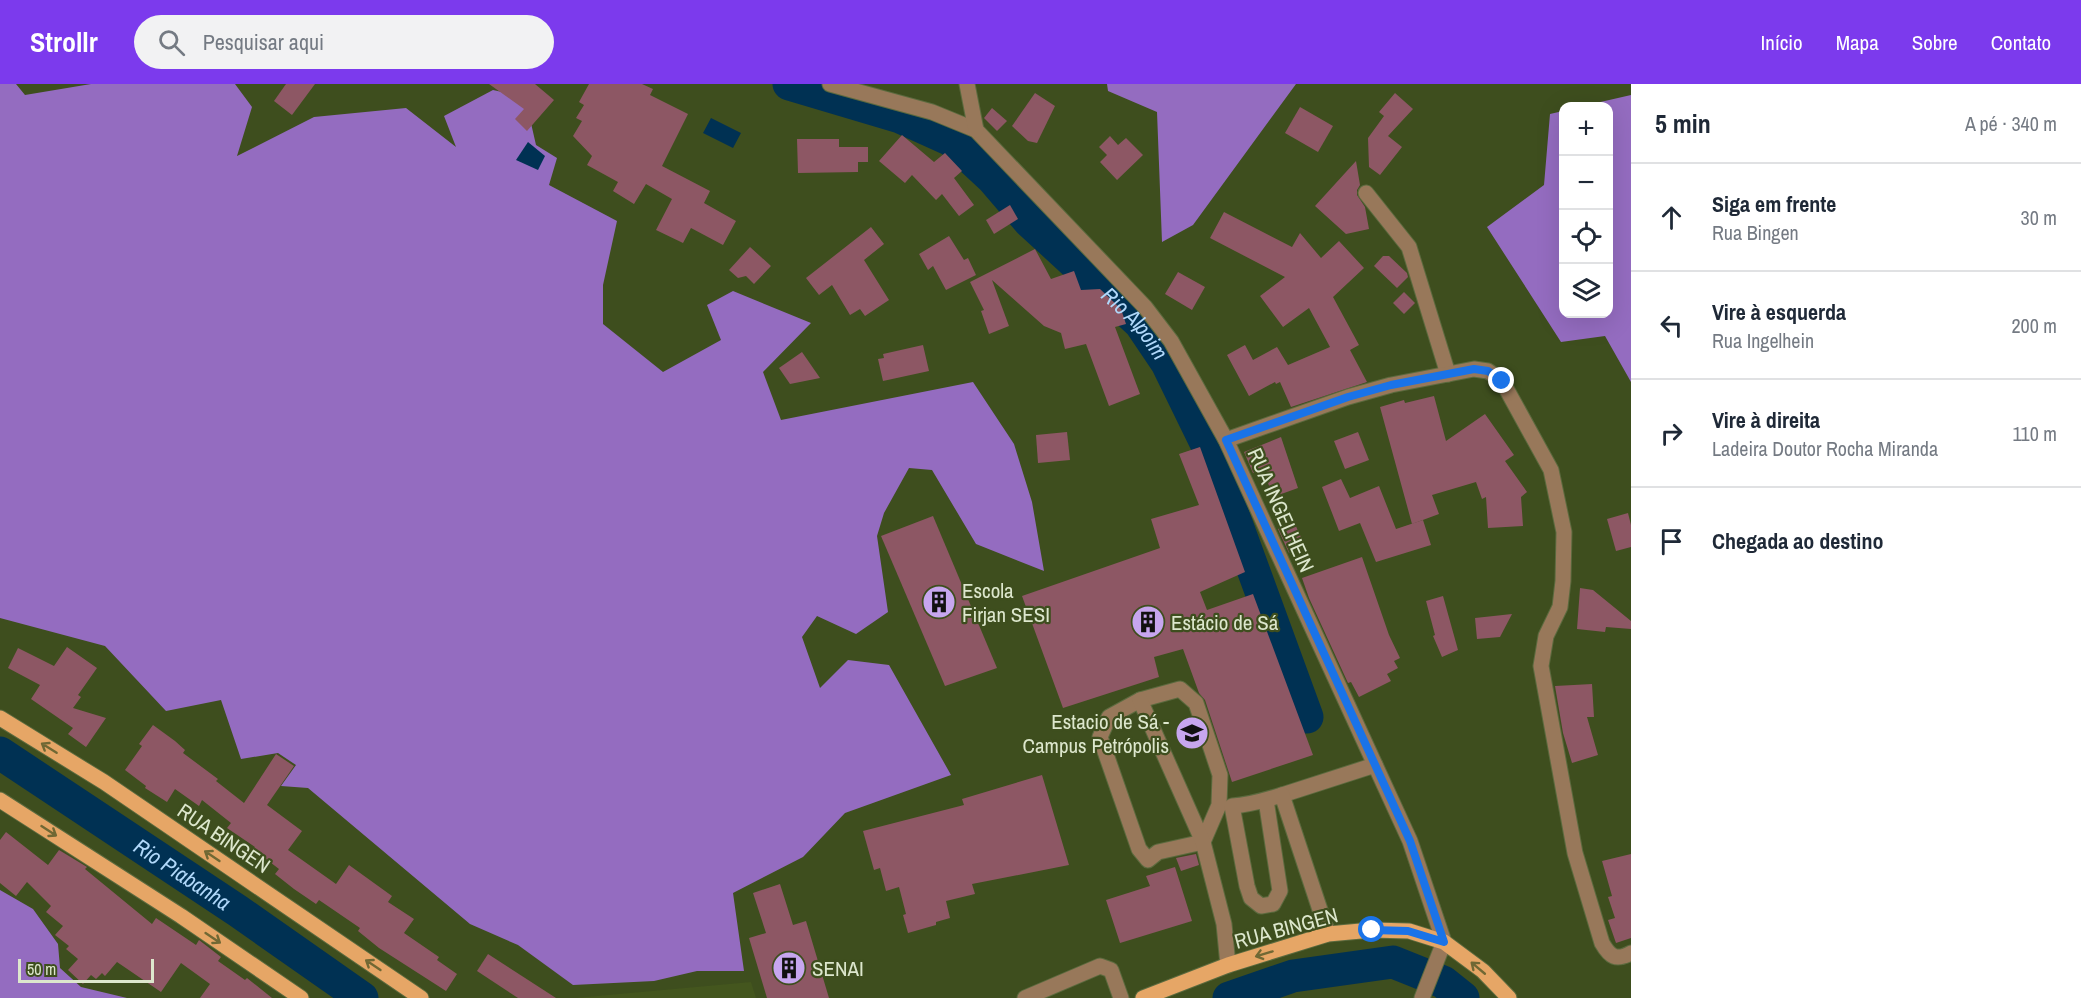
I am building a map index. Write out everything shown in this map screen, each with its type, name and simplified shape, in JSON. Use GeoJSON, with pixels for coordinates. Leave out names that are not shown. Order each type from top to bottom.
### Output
{"type":"FeatureCollection","features":[{"type":"Feature","properties":{"kind":"main road","name":"RUA BINGEN"},"geometry":{"type":"LineString","coordinates":[[0,718],[104,782],[421,998]]}},
{"type":"Feature","properties":{"kind":"main road"},"geometry":{"type":"LineString","coordinates":[[0,800],[182,916],[301,998]]}},
{"type":"Feature","properties":{"kind":"main road","name":"RUA BINGEN"},"geometry":{"type":"LineString","coordinates":[[1143,998],[1228,965],[1328,934],[1372,930],[1408,931],[1444,942],[1483,971],[1509,998]]}},
{"type":"Feature","properties":{"kind":"street","name":"RUA INGELHEIN"},"geometry":{"type":"LineString","coordinates":[[830,84],[932,112],[976,130],[1146,307],[1171,341],[1226,440],[1410,841],[1444,942]]}},
{"type":"Feature","properties":{"kind":"street"},"geometry":{"type":"LineString","coordinates":[[967,84],[976,130]]}},
{"type":"Feature","properties":{"kind":"street"},"geometry":{"type":"LineString","coordinates":[[1366,193],[1409,247],[1448,374]]}},
{"type":"Feature","properties":{"kind":"street"},"geometry":{"type":"LineString","coordinates":[[1226,440],[1348,397],[1391,385],[1474,369],[1488,371],[1502,381],[1551,470],[1564,532],[1560,607],[1546,636],[1541,666],[1575,853],[1602,943],[1607,952],[1622,958],[1631,953]]}},
{"type":"Feature","properties":{"kind":"street"},"geometry":{"type":"LineString","coordinates":[[1226,805],[1203,842],[1158,852],[1148,860],[1139,849],[1100,737],[1109,717],[1140,700],[1180,689],[1196,703],[1220,776],[1247,886],[1251,898],[1261,906],[1273,904],[1280,891],[1266,800]]}},
{"type":"Feature","properties":{"kind":"street"},"geometry":{"type":"LineString","coordinates":[[1140,700],[1203,842],[1224,924],[1228,965]]}},
{"type":"Feature","properties":{"kind":"street"},"geometry":{"type":"LineString","coordinates":[[1226,805],[1249,805],[1375,765]]}},
{"type":"Feature","properties":{"kind":"street"},"geometry":{"type":"LineString","coordinates":[[1282,795],[1328,934]]}},
{"type":"Feature","properties":{"kind":"street"},"geometry":{"type":"LineString","coordinates":[[1422,998],[1444,942]]}},
{"type":"Feature","properties":{"kind":"street"},"geometry":{"type":"LineString","coordinates":[[1025,998],[1100,966],[1111,970],[1121,998]]}},
{"type":"Feature","properties":{"kind":"shaded area"},"geometry":{"type":"Polygon","coordinates":[[[0,84],[16,84],[25,95],[91,84],[235,84],[252,107],[237,156],[314,117],[406,108],[456,147],[444,116],[493,90],[525,97],[536,145],[557,158],[549,185],[617,221],[603,285],[603,324],[663,372],[721,340],[707,305],[733,291],[811,323],[763,372],[781,420],[973,382],[1014,444],[1032,502],[1044,571],[976,544],[932,470],[909,468],[884,513],[877,536],[888,612],[856,634],[817,616],[802,637],[820,688],[848,660],[889,665],[951,775],[845,813],[803,857],[733,893],[744,971],[697,971],[654,981],[573,985],[518,945],[470,924],[308,788],[281,786],[296,765],[278,753],[241,759],[221,700],[166,711],[105,646],[0,618],[0,84]]]}},
{"type":"Feature","properties":{"kind":"shaded area"},"geometry":{"type":"Polygon","coordinates":[[[1107,84],[1296,84],[1193,225],[1162,242],[1157,112],[1108,91],[1107,84]]]}},
{"type":"Feature","properties":{"kind":"shaded area"},"geometry":{"type":"Polygon","coordinates":[[[1631,95],[1631,382],[1605,336],[1561,342],[1487,227],[1544,185],[1550,114],[1559,112],[1559,318],[1613,318],[1613,102],[1600,102],[1631,95]]]}},
{"type":"Feature","properties":{"kind":"shaded area"},"geometry":{"type":"Polygon","coordinates":[[[0,890],[33,909],[58,944],[60,968],[81,987],[127,998],[0,998],[0,890]]]}},
{"type":"Feature","properties":{"kind":"shaded area"},"geometry":{"type":"Polygon","coordinates":[[[751,982],[756,998],[575,998],[751,982]]]}},
{"type":"Feature","properties":{"kind":"water"},"geometry":{"type":"Polygon","coordinates":[[[711,118],[741,133],[733,148],[703,133],[711,118]]]}},
{"type":"Feature","properties":{"kind":"water"},"geometry":{"type":"Polygon","coordinates":[[[528,142],[545,156],[538,170],[516,160],[528,142]]]}},
{"type":"Feature","properties":{"kind":"building"},"geometry":{"type":"Polygon","coordinates":[[[286,84],[315,84],[292,115],[274,101],[286,84]]]}},
{"type":"Feature","properties":{"kind":"building"},"geometry":{"type":"Polygon","coordinates":[[[489,84],[535,84],[554,100],[527,131],[515,119],[524,109],[489,84]]]}},
{"type":"Feature","properties":{"kind":"building"},"geometry":{"type":"Polygon","coordinates":[[[589,84],[642,84],[653,89],[650,95],[688,114],[662,166],[710,191],[704,203],[736,221],[723,245],[691,228],[683,243],[656,230],[672,199],[646,184],[634,204],[613,191],[618,182],[587,165],[592,156],[573,136],[582,121],[576,118],[584,105],[579,102],[589,84]]]}},
{"type":"Feature","properties":{"kind":"building"},"geometry":{"type":"Polygon","coordinates":[[[1035,93],[1055,106],[1037,143],[1028,141],[1012,126],[1035,93]]]}},
{"type":"Feature","properties":{"kind":"building"},"geometry":{"type":"Polygon","coordinates":[[[1395,93],[1413,109],[1388,136],[1402,147],[1380,175],[1369,167],[1368,138],[1384,116],[1379,112],[1395,93]]]}},
{"type":"Feature","properties":{"kind":"building"},"geometry":{"type":"Polygon","coordinates":[[[1300,107],[1333,126],[1318,152],[1285,133],[1300,107]]]}},
{"type":"Feature","properties":{"kind":"building"},"geometry":{"type":"Polygon","coordinates":[[[992,108],[1007,121],[997,131],[984,118],[992,108]]]}},
{"type":"Feature","properties":{"kind":"building"},"geometry":{"type":"Polygon","coordinates":[[[902,135],[934,162],[945,153],[962,171],[954,178],[974,205],[959,216],[942,194],[936,200],[912,175],[905,183],[879,161],[902,135]]]}},
{"type":"Feature","properties":{"kind":"building"},"geometry":{"type":"Polygon","coordinates":[[[1110,136],[1118,145],[1126,138],[1143,155],[1117,180],[1100,162],[1107,155],[1099,147],[1110,136]]]}},
{"type":"Feature","properties":{"kind":"building"},"geometry":{"type":"Polygon","coordinates":[[[797,139],[839,139],[839,147],[868,147],[868,162],[858,162],[858,172],[798,173],[797,139]]]}},
{"type":"Feature","properties":{"kind":"building"},"geometry":{"type":"Polygon","coordinates":[[[1356,161],[1360,185],[1357,195],[1365,207],[1369,229],[1346,234],[1315,206],[1356,161]]]}},
{"type":"Feature","properties":{"kind":"building"},"geometry":{"type":"Polygon","coordinates":[[[1010,205],[1018,219],[994,234],[986,220],[1010,205]]]}},
{"type":"Feature","properties":{"kind":"building"},"geometry":{"type":"Polygon","coordinates":[[[1224,212],[1292,247],[1300,233],[1321,258],[1339,241],[1364,268],[1333,297],[1359,345],[1350,350],[1367,382],[1291,407],[1280,382],[1276,384],[1275,382],[1249,396],[1227,355],[1245,345],[1253,360],[1277,347],[1288,365],[1330,347],[1309,308],[1283,327],[1260,296],[1285,277],[1210,238],[1224,212]]]}},
{"type":"Feature","properties":{"kind":"building"},"geometry":{"type":"Polygon","coordinates":[[[871,227],[884,244],[864,260],[889,300],[865,316],[860,309],[850,315],[832,285],[819,295],[806,278],[871,227]]]}},
{"type":"Feature","properties":{"kind":"building"},"geometry":{"type":"Polygon","coordinates":[[[949,236],[964,260],[968,258],[976,275],[946,290],[933,266],[928,270],[919,254],[949,236]]]}},
{"type":"Feature","properties":{"kind":"building"},"geometry":{"type":"Polygon","coordinates":[[[750,247],[771,266],[754,284],[746,276],[738,278],[729,270],[750,247]]]}},
{"type":"Feature","properties":{"kind":"building"},"geometry":{"type":"Polygon","coordinates":[[[1035,249],[1051,279],[1074,271],[1081,290],[1100,289],[1121,309],[1126,324],[1115,327],[1140,394],[1109,406],[1086,344],[1065,349],[1061,333],[1044,326],[992,280],[1009,326],[989,334],[981,311],[984,310],[970,282],[1035,249]]]}},
{"type":"Feature","properties":{"kind":"building"},"geometry":{"type":"Polygon","coordinates":[[[1383,256],[1389,256],[1407,273],[1408,277],[1397,288],[1374,266],[1383,256]]]}},
{"type":"Feature","properties":{"kind":"building"},"geometry":{"type":"Polygon","coordinates":[[[1178,272],[1205,287],[1192,310],[1165,294],[1178,272]]]}},
{"type":"Feature","properties":{"kind":"building"},"geometry":{"type":"Polygon","coordinates":[[[1404,292],[1415,303],[1404,314],[1393,303],[1404,292]]]}},
{"type":"Feature","properties":{"kind":"building"},"geometry":{"type":"Polygon","coordinates":[[[923,345],[929,371],[883,381],[878,359],[884,358],[883,354],[923,345]]]}},
{"type":"Feature","properties":{"kind":"building"},"geometry":{"type":"Polygon","coordinates":[[[802,352],[820,378],[790,384],[779,368],[802,352]]]}},
{"type":"Feature","properties":{"kind":"building"},"geometry":{"type":"Polygon","coordinates":[[[1434,396],[1446,441],[1485,414],[1514,455],[1505,461],[1527,492],[1521,497],[1523,526],[1488,528],[1486,497],[1482,499],[1476,482],[1432,495],[1439,514],[1412,524],[1380,407],[1404,400],[1405,403],[1434,396]]]}},
{"type":"Feature","properties":{"kind":"building"},"geometry":{"type":"Polygon","coordinates":[[[1067,432],[1070,460],[1038,463],[1036,435],[1067,432]]]}},
{"type":"Feature","properties":{"kind":"building"},"geometry":{"type":"Polygon","coordinates":[[[1358,432],[1369,460],[1345,469],[1334,441],[1358,432]]]}},
{"type":"Feature","properties":{"kind":"building"},"geometry":{"type":"Polygon","coordinates":[[[1281,437],[1298,488],[1273,497],[1263,469],[1253,473],[1244,452],[1281,437]]]}},
{"type":"Feature","properties":{"kind":"building","name":"Estácio de Sá"},"geometry":{"type":"Polygon","coordinates":[[[1200,447],[1245,572],[1200,592],[1207,610],[1253,594],[1313,755],[1232,782],[1205,700],[1199,693],[1183,649],[1154,657],[1159,677],[1063,708],[1022,596],[1160,548],[1151,519],[1199,505],[1179,454],[1200,447]]]}},
{"type":"Feature","properties":{"kind":"building"},"geometry":{"type":"Polygon","coordinates":[[[1341,479],[1350,498],[1379,486],[1396,529],[1423,520],[1431,545],[1376,562],[1360,523],[1339,531],[1322,487],[1341,479]]]}},
{"type":"Feature","properties":{"kind":"building"},"geometry":{"type":"Polygon","coordinates":[[[1628,513],[1631,525],[1631,547],[1616,551],[1607,519],[1628,513]]]}},
{"type":"Feature","properties":{"kind":"building","name":"Escola Firjan SESI"},"geometry":{"type":"Polygon","coordinates":[[[933,516],[997,668],[945,686],[881,536],[933,516]]]}},
{"type":"Feature","properties":{"kind":"building"},"geometry":{"type":"Polygon","coordinates":[[[1294,522],[1305,546],[1289,553],[1278,529],[1294,522]]]}},
{"type":"Feature","properties":{"kind":"building"},"geometry":{"type":"Polygon","coordinates":[[[1362,557],[1389,635],[1400,658],[1394,661],[1398,668],[1387,674],[1391,681],[1359,697],[1351,682],[1348,683],[1302,578],[1362,557]]]}},
{"type":"Feature","properties":{"kind":"building"},"geometry":{"type":"Polygon","coordinates":[[[1580,588],[1593,590],[1631,621],[1631,629],[1606,627],[1605,632],[1577,629],[1580,588]]]}},
{"type":"Feature","properties":{"kind":"building"},"geometry":{"type":"Polygon","coordinates":[[[1443,596],[1458,650],[1442,657],[1433,636],[1435,635],[1426,601],[1443,596]]]}},
{"type":"Feature","properties":{"kind":"building"},"geometry":{"type":"Polygon","coordinates":[[[1512,614],[1500,637],[1477,639],[1475,618],[1512,614]]]}},
{"type":"Feature","properties":{"kind":"building"},"geometry":{"type":"Polygon","coordinates":[[[67,647],[97,668],[78,695],[81,697],[73,708],[106,718],[86,747],[68,734],[73,728],[31,699],[40,685],[8,668],[18,648],[54,666],[67,647]]]}},
{"type":"Feature","properties":{"kind":"building"},"geometry":{"type":"Polygon","coordinates":[[[1592,684],[1594,717],[1587,717],[1598,755],[1572,763],[1563,733],[1555,686],[1592,684]]]}},
{"type":"Feature","properties":{"kind":"building"},"geometry":{"type":"Polygon","coordinates":[[[153,725],[175,741],[185,750],[183,753],[218,779],[216,781],[244,803],[276,754],[294,766],[267,805],[302,831],[288,850],[336,884],[349,865],[392,896],[388,902],[414,919],[404,933],[439,957],[437,960],[457,974],[446,991],[379,948],[358,931],[360,928],[319,900],[316,904],[294,889],[275,874],[279,869],[253,849],[255,847],[227,828],[231,823],[202,800],[199,806],[175,789],[167,802],[145,788],[146,786],[125,770],[142,746],[139,744],[153,725]]]}},
{"type":"Feature","properties":{"kind":"building"},"geometry":{"type":"Polygon","coordinates":[[[1042,775],[1069,865],[972,884],[975,894],[946,901],[950,918],[936,922],[936,925],[908,933],[899,887],[886,891],[880,868],[874,870],[863,831],[964,805],[962,799],[1042,775]]]}},
{"type":"Feature","properties":{"kind":"building"},"geometry":{"type":"Polygon","coordinates":[[[6,832],[48,865],[59,850],[87,867],[85,869],[152,924],[156,918],[196,945],[199,940],[221,957],[218,961],[245,980],[247,978],[272,998],[200,998],[210,984],[181,963],[161,992],[117,962],[105,976],[102,973],[96,979],[91,975],[83,984],[68,970],[78,959],[66,949],[69,946],[55,935],[63,926],[46,912],[51,906],[27,882],[16,896],[0,883],[0,840],[6,832]]]}},
{"type":"Feature","properties":{"kind":"building"},"geometry":{"type":"Polygon","coordinates":[[[1196,854],[1199,865],[1181,871],[1176,858],[1196,854]]]}},
{"type":"Feature","properties":{"kind":"building"},"geometry":{"type":"Polygon","coordinates":[[[1631,854],[1631,938],[1616,943],[1608,920],[1615,918],[1608,897],[1612,896],[1602,861],[1631,854]]]}},
{"type":"Feature","properties":{"kind":"building"},"geometry":{"type":"Polygon","coordinates":[[[1175,867],[1192,921],[1120,943],[1106,900],[1150,886],[1146,876],[1175,867]]]}},
{"type":"Feature","properties":{"kind":"building","name":"SENAI"},"geometry":{"type":"Polygon","coordinates":[[[780,884],[793,925],[806,921],[829,998],[767,998],[749,938],[766,933],[753,893],[780,884]]]}},
{"type":"Feature","properties":{"kind":"building"},"geometry":{"type":"Polygon","coordinates":[[[488,954],[556,998],[518,998],[477,971],[488,954]]]}},
{"type":"Feature","properties":{"kind":"waterway","name":"Rio Alpoim"},"geometry":{"type":"LineString","coordinates":[[789,84],[900,117],[951,140],[993,179],[1029,221],[1140,323],[1167,363],[1209,449],[1307,717]]}},
{"type":"Feature","properties":{"kind":"waterway","name":"Rio Piabanha"},"geometry":{"type":"LineString","coordinates":[[0,753],[238,911],[362,998]]}},
{"type":"Feature","properties":{"kind":"waterway","name":"Rio Piabanha"},"geometry":{"type":"LineString","coordinates":[[1229,998],[1293,976],[1393,962],[1443,982],[1463,998]]}},
{"type":"Feature","properties":{"kind":"place","name":"Escola Firjan SESI"},"geometry":{"type":"Point","coordinates":[939,602]}},
{"type":"Feature","properties":{"kind":"place","name":"Estácio de Sá"},"geometry":{"type":"Point","coordinates":[1148,622]}},
{"type":"Feature","properties":{"kind":"place","name":"Estacio de Sá - Campus Petrópolis"},"geometry":{"type":"Point","coordinates":[1192,733]}},
{"type":"Feature","properties":{"kind":"place","name":"SENAI"},"geometry":{"type":"Point","coordinates":[789,968]}},
{"type":"Feature","properties":{"kind":"route"},"geometry":{"type":"LineString","coordinates":[[1372,930],[1408,931],[1444,942],[1410,841],[1226,440],[1348,397],[1391,385],[1474,369],[1488,371],[1502,381]]}}]}
